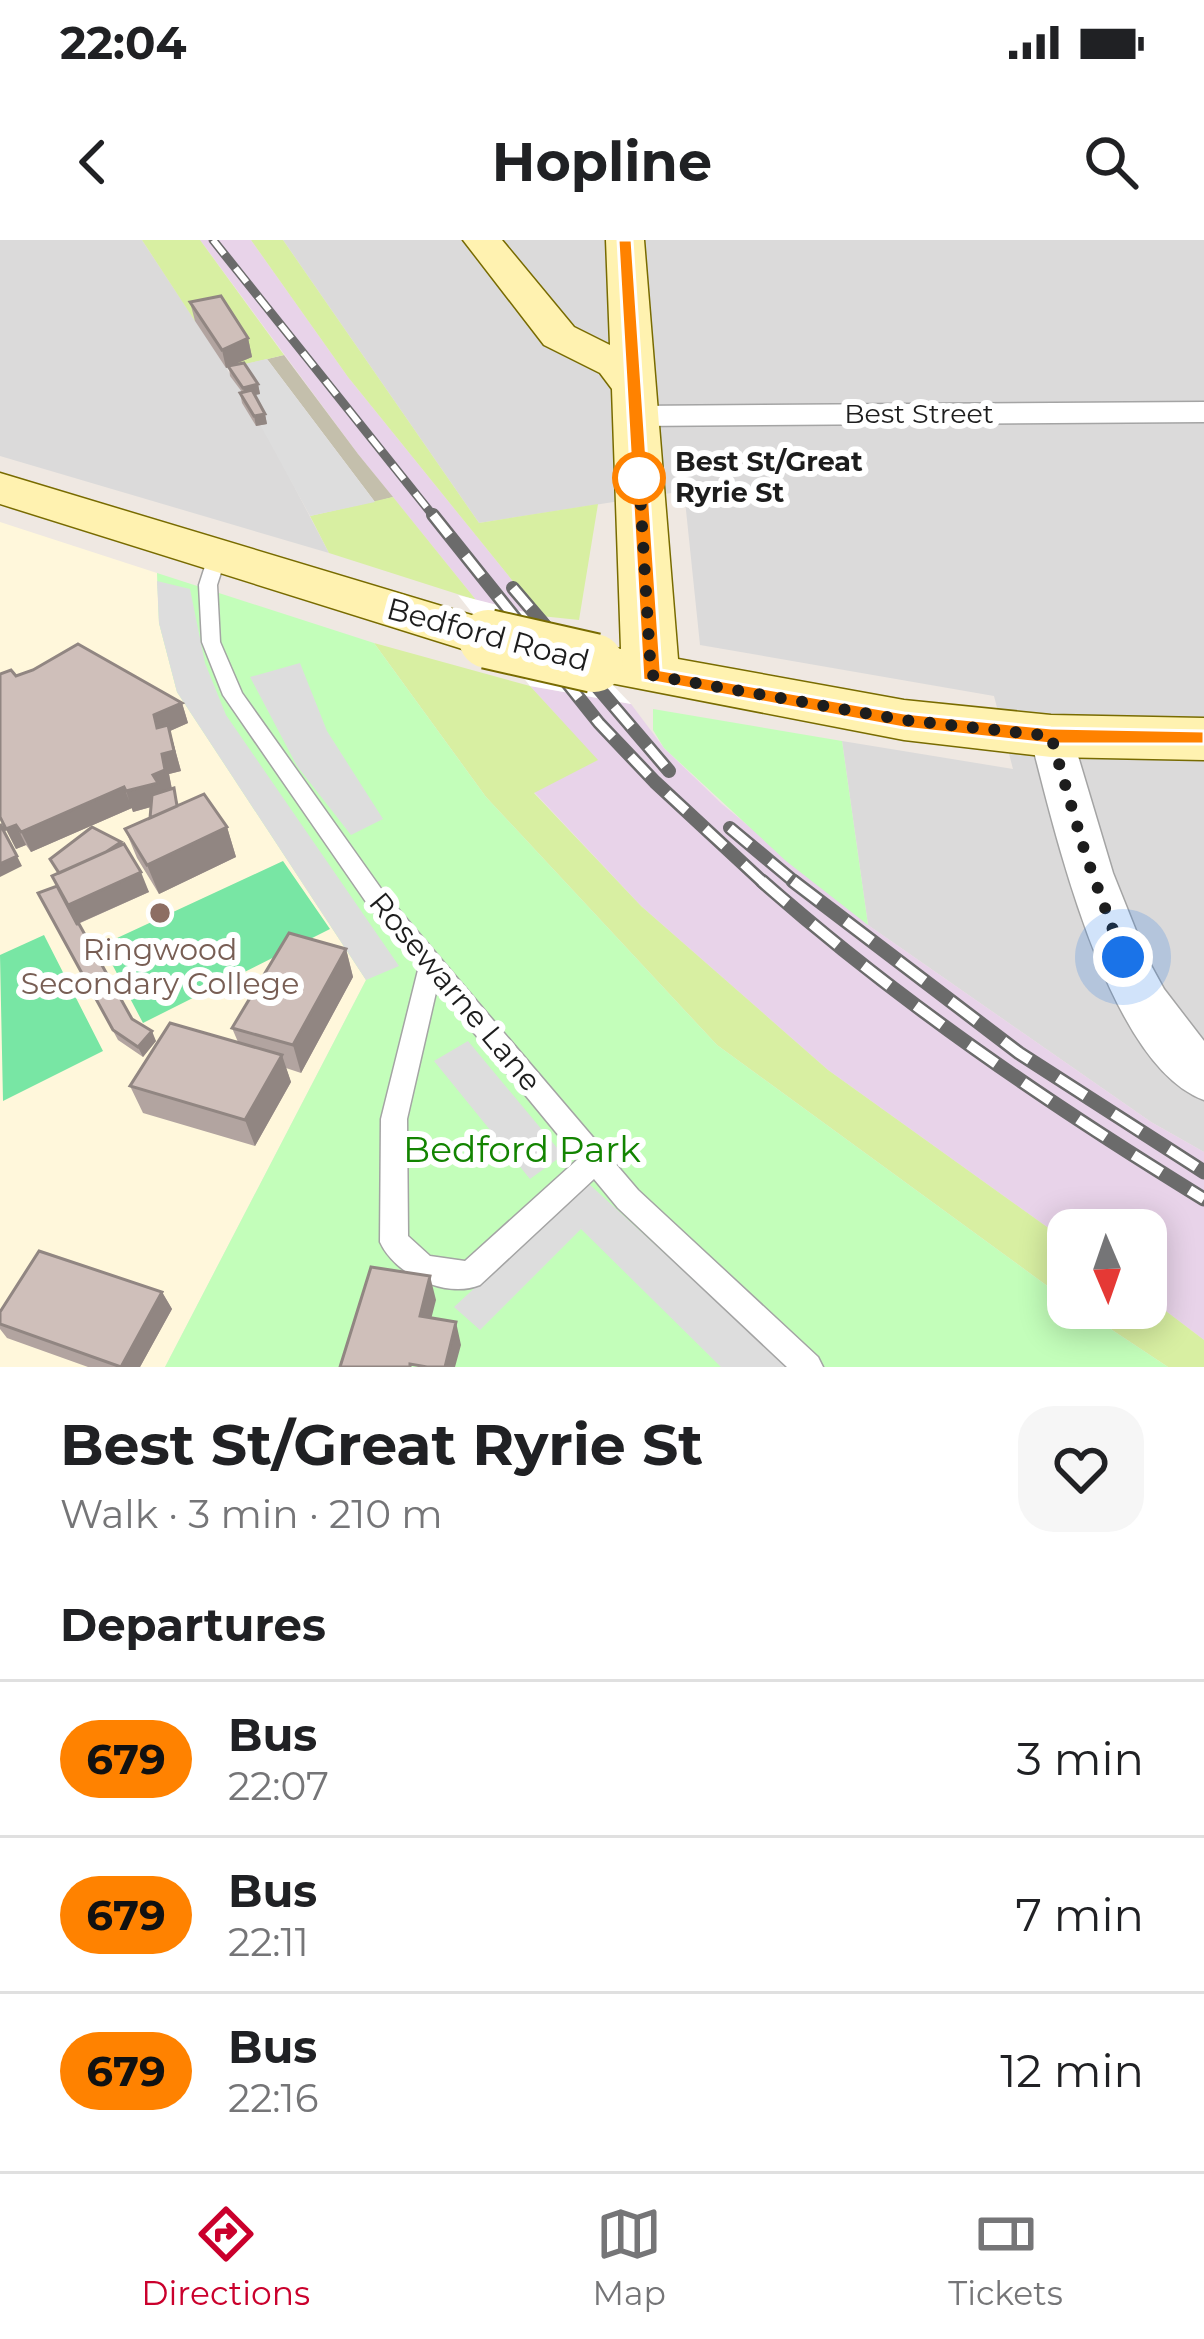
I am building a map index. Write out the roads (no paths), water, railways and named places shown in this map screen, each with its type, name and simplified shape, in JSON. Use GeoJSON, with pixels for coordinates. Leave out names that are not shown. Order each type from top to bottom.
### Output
{"type":"FeatureCollection","features":[{"type":"Feature","properties":{"kind":"main road"},"geometry":{"type":"LineString","coordinates":[[482,240],[560,336],[615,364],[634,402]]}},
{"type":"Feature","properties":{"kind":"main road"},"geometry":{"type":"LineString","coordinates":[[625,240],[651,675]]}},
{"type":"Feature","properties":{"kind":"main road"},"geometry":{"type":"LineString","coordinates":[[530,297],[581,321],[630,319]]}},
{"type":"Feature","properties":{"kind":"main road","name":"Bedford Road"},"geometry":{"type":"LineString","coordinates":[[0,488],[488,639],[651,675],[904,720],[1051,736],[1204,739]]}},
{"type":"Feature","properties":{"kind":"street","name":"Best Street"},"geometry":{"type":"LineString","coordinates":[[634,402],[1204,412]]}},
{"type":"Feature","properties":{"kind":"street"},"geometry":{"type":"LineString","coordinates":[[1051,736],[1086,856],[1135,991],[1204,1078]]}},
{"type":"Feature","properties":{"kind":"lane","name":"Rosewarne Lane"},"geometry":{"type":"LineString","coordinates":[[217,557],[208,585],[211,642],[233,695],[374,896],[628,1199],[808,1367]]}},
{"type":"Feature","properties":{"kind":"lane"},"geometry":{"type":"LineString","coordinates":[[431,964],[394,1119],[394,1242],[424,1269],[470,1275],[596,1160]]}},
{"type":"Feature","properties":{"kind":"railway"},"geometry":{"type":"LineString","coordinates":[[213,240],[435,518]]}},
{"type":"Feature","properties":{"kind":"railway"},"geometry":{"type":"LineString","coordinates":[[433,515],[599,723],[765,884]]}},
{"type":"Feature","properties":{"kind":"railway"},"geometry":{"type":"LineString","coordinates":[[513,588],[669,771]]}},
{"type":"Feature","properties":{"kind":"railway"},"geometry":{"type":"LineString","coordinates":[[730,828],[797,884]]}},
{"type":"Feature","properties":{"kind":"railway"},"geometry":{"type":"LineString","coordinates":[[762,881],[976,1049],[1204,1199]]}},
{"type":"Feature","properties":{"kind":"railway"},"geometry":{"type":"LineString","coordinates":[[793,881],[1019,1053],[1204,1172]]}},
{"type":"Feature","properties":{"kind":"place","name":"Best St/Great Ryrie St"},"geometry":{"type":"Point","coordinates":[639,478]}},
{"type":"Feature","properties":{"kind":"place","name":"Ringwood Secondary College"},"geometry":{"type":"Point","coordinates":[160,913]}},
{"type":"Feature","properties":{"kind":"park label","name":"Bedford Park"},"geometry":{"type":"Point","coordinates":[522,1149]}}]}
